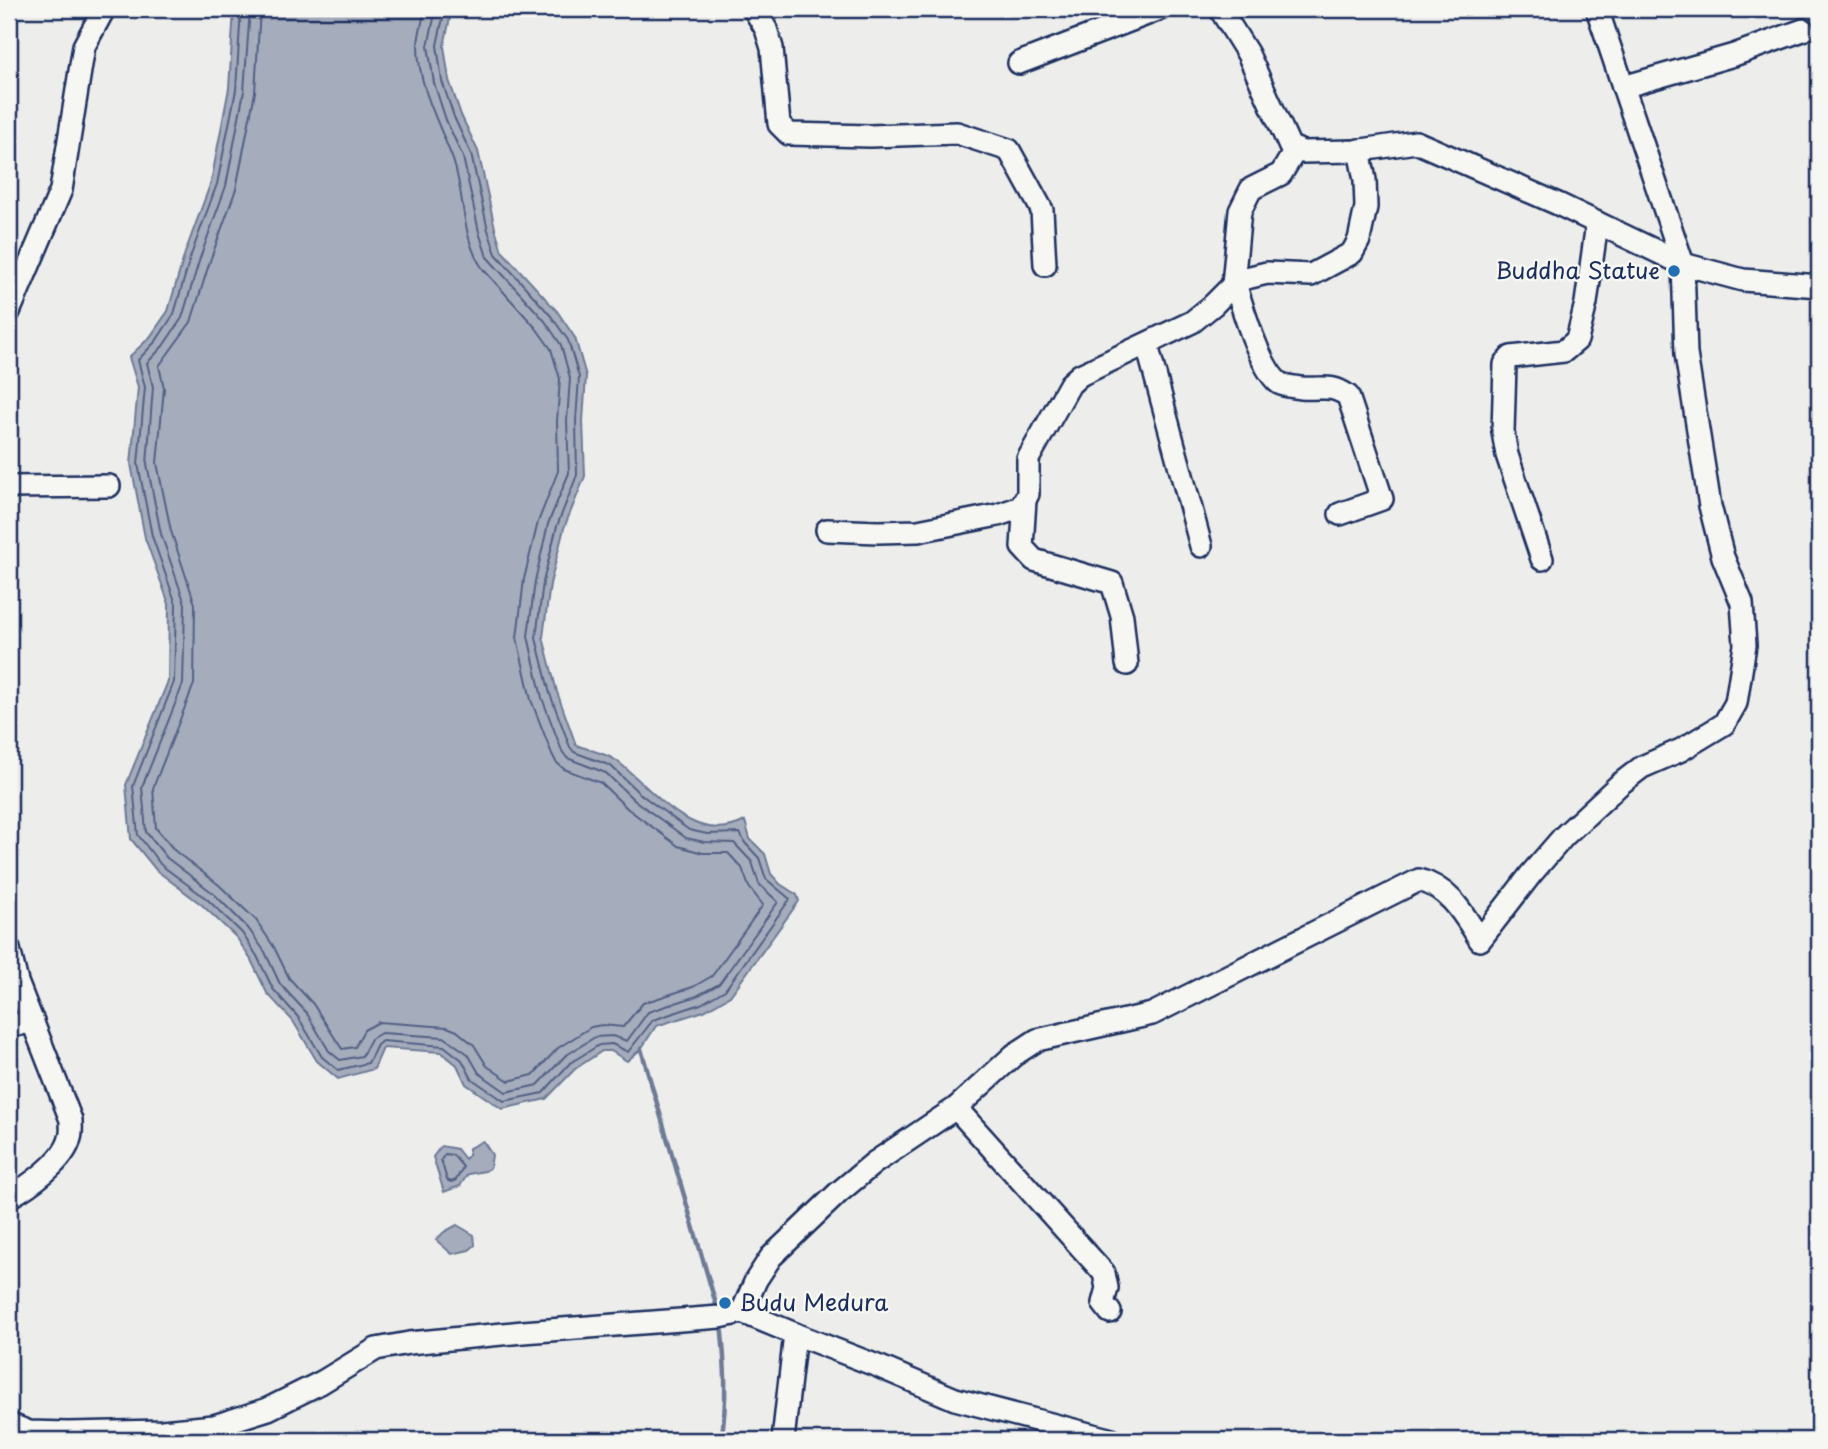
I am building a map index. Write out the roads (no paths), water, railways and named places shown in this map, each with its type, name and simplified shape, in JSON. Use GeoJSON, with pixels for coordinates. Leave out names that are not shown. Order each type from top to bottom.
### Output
{"type":"FeatureCollection","features":[{"type":"Feature","properties":{"kind":"street"},"geometry":{"type":"LineString","coordinates":[[9,312],[61,190],[84,46],[104,9]]}},
{"type":"Feature","properties":{"kind":"street"},"geometry":{"type":"LineString","coordinates":[[754,9],[766,29],[772,48],[779,124],[789,135],[957,133],[1009,150],[1042,210],[1045,264]]}},
{"type":"Feature","properties":{"kind":"street"},"geometry":{"type":"LineString","coordinates":[[1019,63],[1160,9]]}},
{"type":"Feature","properties":{"kind":"street"},"geometry":{"type":"LineString","coordinates":[[1220,9],[1248,54],[1290,147],[1302,152],[1359,150],[1416,142],[1559,204],[1682,264],[1742,280],[1819,286]]}},
{"type":"Feature","properties":{"kind":"street"},"geometry":{"type":"LineString","coordinates":[[742,1312],[756,1280],[771,1257],[838,1193],[874,1163],[956,1108],[1014,1055],[1037,1041],[1152,1014],[1419,880],[1435,884],[1457,904],[1480,940],[1539,864],[1575,824],[1602,800],[1642,767],[1681,750],[1724,724],[1736,703],[1740,680],[1745,645],[1742,603],[1723,557],[1710,506],[1686,354],[1682,264],[1597,9]]}},
{"type":"Feature","properties":{"kind":"street"},"geometry":{"type":"LineString","coordinates":[[1623,87],[1734,55],[1803,30]]}},
{"type":"Feature","properties":{"kind":"street"},"geometry":{"type":"LineString","coordinates":[[1296,149],[1281,174],[1251,189],[1240,211],[1234,283],[1266,367],[1281,384],[1302,388],[1336,387],[1348,396],[1375,471],[1382,499],[1340,514]]}},
{"type":"Feature","properties":{"kind":"street"},"geometry":{"type":"LineString","coordinates":[[827,530],[918,531],[1021,508],[1028,494],[1028,459],[1070,384],[1080,375],[1192,322],[1234,283],[1267,273],[1311,275],[1352,253],[1359,240],[1366,207],[1365,180],[1359,150]]}},
{"type":"Feature","properties":{"kind":"street"},"geometry":{"type":"LineString","coordinates":[[1542,559],[1507,455],[1503,432],[1505,364],[1511,357],[1564,351],[1577,341],[1586,303],[1597,223]]}},
{"type":"Feature","properties":{"kind":"street"},"geometry":{"type":"LineString","coordinates":[[1147,345],[1200,546]]}},
{"type":"Feature","properties":{"kind":"street"},"geometry":{"type":"LineString","coordinates":[[9,487],[109,486]]}},
{"type":"Feature","properties":{"kind":"street"},"geometry":{"type":"LineString","coordinates":[[1025,500],[1022,547],[1034,560],[1112,583],[1122,616],[1127,664]]}},
{"type":"Feature","properties":{"kind":"street"},"geometry":{"type":"LineString","coordinates":[[9,949],[17,982],[71,1120],[70,1139],[56,1162],[22,1190],[9,1197]]}},
{"type":"Feature","properties":{"kind":"street"},"geometry":{"type":"LineString","coordinates":[[9,1027],[33,1021]]}},
{"type":"Feature","properties":{"kind":"street"},"geometry":{"type":"LineString","coordinates":[[956,1108],[1104,1273],[1107,1288],[1103,1303],[1110,1312]]}},
{"type":"Feature","properties":{"kind":"street"},"geometry":{"type":"LineString","coordinates":[[9,1424],[29,1432],[68,1433],[162,1431],[214,1426],[268,1409],[376,1349],[409,1343],[581,1326],[720,1317],[742,1312],[955,1399],[1112,1440]]}},
{"type":"Feature","properties":{"kind":"street"},"geometry":{"type":"LineString","coordinates":[[783,1440],[795,1334]]}},
{"type":"Feature","properties":{"kind":"water"},"geometry":{"type":"Polygon","coordinates":[[[234,9],[452,9],[444,46],[449,80],[461,115],[478,151],[502,251],[557,311],[575,338],[586,376],[583,421],[585,476],[564,528],[550,584],[543,637],[557,692],[576,745],[617,761],[675,812],[691,821],[708,827],[726,827],[745,821],[750,839],[765,854],[771,874],[780,884],[797,895],[799,901],[730,996],[704,1011],[656,1026],[641,1049],[627,1061],[611,1051],[602,1051],[575,1069],[546,1099],[502,1109],[466,1084],[457,1065],[441,1052],[383,1048],[374,1069],[338,1079],[317,1061],[293,1021],[267,993],[237,938],[202,905],[156,870],[131,839],[126,785],[168,681],[169,604],[145,538],[131,464],[138,387],[129,357],[150,337],[168,311],[185,253],[211,182],[229,88],[234,9]]]}},
{"type":"Feature","properties":{"kind":"water"},"geometry":{"type":"Polygon","coordinates":[[[483,1141],[492,1155],[490,1168],[468,1174],[460,1186],[444,1192],[433,1157],[441,1146],[457,1149],[465,1159],[469,1155],[469,1148],[483,1141]]]}},
{"type":"Feature","properties":{"kind":"water"},"geometry":{"type":"Polygon","coordinates":[[[457,1225],[474,1235],[475,1245],[469,1250],[452,1254],[436,1240],[457,1225]]]}},
{"type":"Feature","properties":{"kind":"waterway"},"geometry":{"type":"LineString","coordinates":[[641,1049],[718,1311]]}},
{"type":"Feature","properties":{"kind":"waterway"},"geometry":{"type":"LineString","coordinates":[[721,1323],[725,1367],[721,1440]]}},
{"type":"Feature","properties":{"kind":"place","name":"Buddha Statue"},"geometry":{"type":"Point","coordinates":[1674,271]}},
{"type":"Feature","properties":{"kind":"place","name":"Budu Medura"},"geometry":{"type":"Point","coordinates":[725,1303]}}]}
